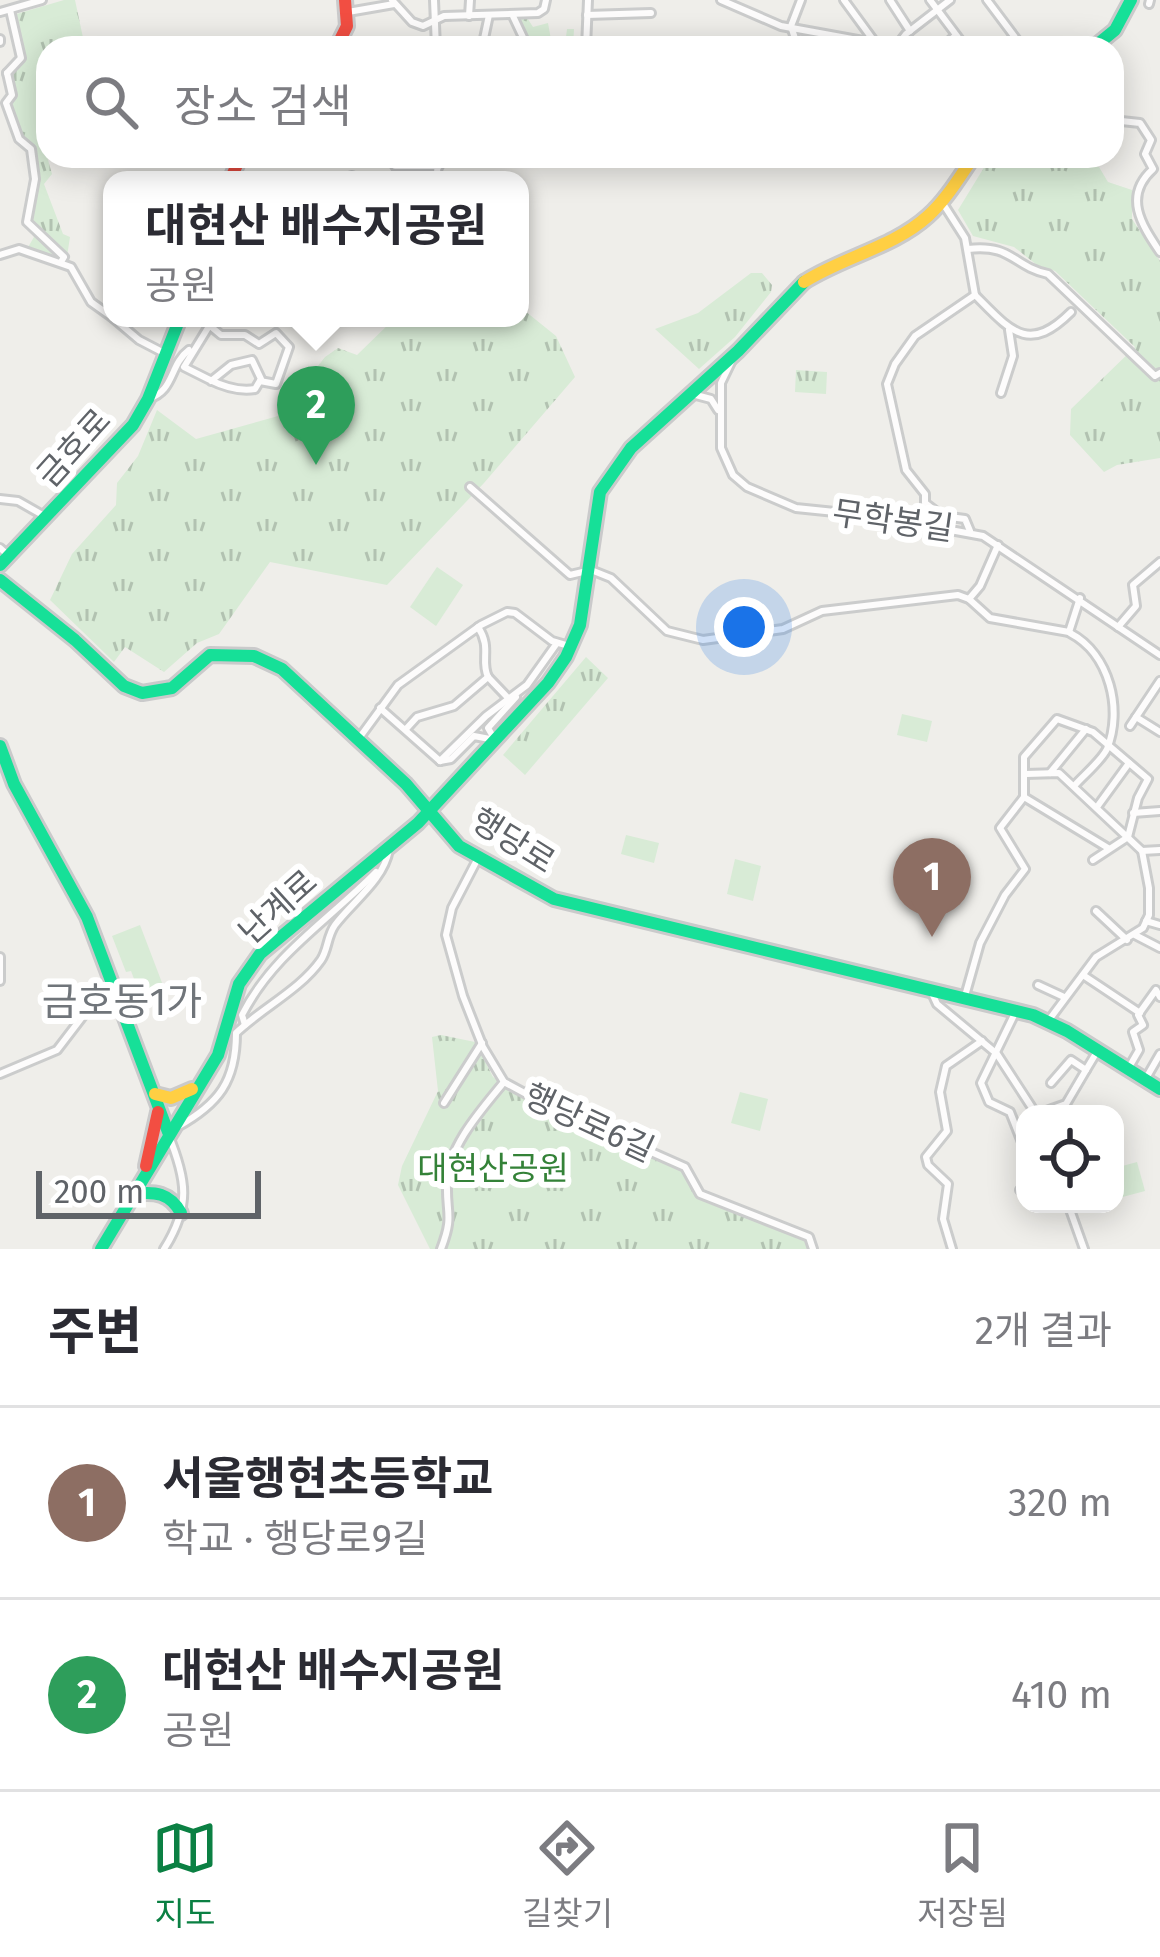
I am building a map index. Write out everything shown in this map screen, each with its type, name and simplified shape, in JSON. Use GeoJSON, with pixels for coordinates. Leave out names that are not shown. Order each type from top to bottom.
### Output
{"type":"FeatureCollection","features":[{"type":"Feature","properties":{"kind":"main road"},"geometry":{"type":"LineString","coordinates":[[1108,36],[1131,0]]}},
{"type":"Feature","properties":{"kind":"main road","name":"난계로"},"geometry":{"type":"LineString","coordinates":[[168,1132],[218,1054],[234,997],[260,954],[429,811],[548,683],[572,647],[591,570],[600,492],[631,448],[736,354],[794,288],[833,263],[894,238],[925,219],[966,168]]}},
{"type":"Feature","properties":{"kind":"main road","name":"금호로"},"geometry":{"type":"LineString","coordinates":[[3,556],[104,459],[148,399],[176,327]]}},
{"type":"Feature","properties":{"kind":"main road","name":"행당로"},"geometry":{"type":"LineString","coordinates":[[0,580],[76,640],[124,686],[142,693],[172,688],[210,655],[254,656],[282,669],[406,784],[460,846],[554,899],[929,987],[1048,1020],[1160,1089]]}},
{"type":"Feature","properties":{"kind":"main road"},"geometry":{"type":"LineString","coordinates":[[0,746],[5,768],[30,819],[70,880],[113,976],[168,1132],[101,1249]]}},
{"type":"Feature","properties":{"kind":"main road"},"geometry":{"type":"LineString","coordinates":[[157,1100],[183,1096],[196,1085]]}},
{"type":"Feature","properties":{"kind":"main road"},"geometry":{"type":"LineString","coordinates":[[142,1178],[157,1100]]}},
{"type":"Feature","properties":{"kind":"main road"},"geometry":{"type":"LineString","coordinates":[[134,1194],[164,1194],[174,1199],[182,1213]]}},
{"type":"Feature","properties":{"kind":"street"},"geometry":{"type":"LineString","coordinates":[[0,13],[42,0]]}},
{"type":"Feature","properties":{"kind":"street"},"geometry":{"type":"LineString","coordinates":[[434,0],[436,36]]}},
{"type":"Feature","properties":{"kind":"street"},"geometry":{"type":"LineString","coordinates":[[469,16],[470,0]]}},
{"type":"Feature","properties":{"kind":"street"},"geometry":{"type":"LineString","coordinates":[[495,0],[501,14]]}},
{"type":"Feature","properties":{"kind":"street"},"geometry":{"type":"LineString","coordinates":[[346,6],[393,2],[412,22],[423,26],[444,16],[538,13],[546,0]]}},
{"type":"Feature","properties":{"kind":"street"},"geometry":{"type":"LineString","coordinates":[[586,36],[588,0]]}},
{"type":"Feature","properties":{"kind":"street"},"geometry":{"type":"LineString","coordinates":[[721,0],[742,4],[781,26],[840,36]]}},
{"type":"Feature","properties":{"kind":"street"},"geometry":{"type":"LineString","coordinates":[[795,36],[791,26],[801,0]]}},
{"type":"Feature","properties":{"kind":"street"},"geometry":{"type":"LineString","coordinates":[[844,0],[870,36]]}},
{"type":"Feature","properties":{"kind":"street"},"geometry":{"type":"LineString","coordinates":[[890,0],[910,31]]}},
{"type":"Feature","properties":{"kind":"street"},"geometry":{"type":"LineString","coordinates":[[930,0],[955,36]]}},
{"type":"Feature","properties":{"kind":"street"},"geometry":{"type":"LineString","coordinates":[[905,36],[950,0]]}},
{"type":"Feature","properties":{"kind":"street"},"geometry":{"type":"LineString","coordinates":[[987,0],[1014,36]]}},
{"type":"Feature","properties":{"kind":"street"},"geometry":{"type":"LineString","coordinates":[[519,2],[517,13],[524,36]]}},
{"type":"Feature","properties":{"kind":"street"},"geometry":{"type":"LineString","coordinates":[[10,10],[21,58],[3,71],[12,95],[6,104],[19,139],[31,149],[34,178],[27,222],[64,257],[62,262]]}},
{"type":"Feature","properties":{"kind":"street"},"geometry":{"type":"LineString","coordinates":[[587,15],[651,13]]}},
{"type":"Feature","properties":{"kind":"street"},"geometry":{"type":"LineString","coordinates":[[485,36],[489,15]]}},
{"type":"Feature","properties":{"kind":"street"},"geometry":{"type":"LineString","coordinates":[[1124,121],[1140,123],[1151,140],[1145,154],[1153,169],[1139,183],[1136,203],[1138,220],[1160,252]]}},
{"type":"Feature","properties":{"kind":"street"},"geometry":{"type":"LineString","coordinates":[[942,202],[968,249],[975,295],[1009,330],[1034,337],[1052,331],[1071,312]]}},
{"type":"Feature","properties":{"kind":"street"},"geometry":{"type":"LineString","coordinates":[[968,249],[985,247],[1010,253],[1030,270],[1048,274],[1155,376],[1160,373]]}},
{"type":"Feature","properties":{"kind":"street"},"geometry":{"type":"LineString","coordinates":[[0,255],[20,249],[71,266],[103,313]]}},
{"type":"Feature","properties":{"kind":"street"},"geometry":{"type":"LineString","coordinates":[[971,532],[964,519],[942,516],[925,503],[925,494],[906,470],[887,384],[915,336],[975,295]]}},
{"type":"Feature","properties":{"kind":"street"},"geometry":{"type":"LineString","coordinates":[[123,327],[166,354]]}},
{"type":"Feature","properties":{"kind":"street"},"geometry":{"type":"LineString","coordinates":[[207,327],[184,367],[249,391],[260,380]]}},
{"type":"Feature","properties":{"kind":"street"},"geometry":{"type":"LineString","coordinates":[[214,327],[220,335],[249,336],[260,344],[276,333],[289,347],[276,384],[260,380]]}},
{"type":"Feature","properties":{"kind":"street"},"geometry":{"type":"LineString","coordinates":[[1001,393],[1013,356],[1009,330]]}},
{"type":"Feature","properties":{"kind":"street"},"geometry":{"type":"LineString","coordinates":[[148,399],[169,387],[178,358],[193,347]]}},
{"type":"Feature","properties":{"kind":"street","name":"무학봉길"},"geometry":{"type":"LineString","coordinates":[[736,354],[722,383],[720,415],[721,448],[733,475],[760,494],[796,508],[971,532],[1080,598],[1160,655]]}},
{"type":"Feature","properties":{"kind":"street"},"geometry":{"type":"LineString","coordinates":[[211,380],[230,365],[252,360],[260,380]]}},
{"type":"Feature","properties":{"kind":"street"},"geometry":{"type":"LineString","coordinates":[[692,394],[711,399],[720,415]]}},
{"type":"Feature","properties":{"kind":"street"},"geometry":{"type":"LineString","coordinates":[[470,487],[571,575],[591,570],[611,578],[667,631],[703,640],[784,629],[822,611],[958,595],[990,618],[1069,632],[1101,662],[1117,711],[1107,748],[1075,785]]}},
{"type":"Feature","properties":{"kind":"street"},"geometry":{"type":"LineString","coordinates":[[0,499],[18,501],[47,518]]}},
{"type":"Feature","properties":{"kind":"street"},"geometry":{"type":"LineString","coordinates":[[969,599],[998,545]]}},
{"type":"Feature","properties":{"kind":"street"},"geometry":{"type":"LineString","coordinates":[[1118,627],[1136,606],[1133,584],[1160,562]]}},
{"type":"Feature","properties":{"kind":"street"},"geometry":{"type":"LineString","coordinates":[[1069,632],[1080,598]]}},
{"type":"Feature","properties":{"kind":"street"},"geometry":{"type":"LineString","coordinates":[[358,741],[398,685],[496,616],[515,613],[557,643],[572,647]]}},
{"type":"Feature","properties":{"kind":"street"},"geometry":{"type":"LineString","coordinates":[[478,627],[488,646],[485,671],[509,699]]}},
{"type":"Feature","properties":{"kind":"street"},"geometry":{"type":"LineString","coordinates":[[495,740],[488,728],[557,643]]}},
{"type":"Feature","properties":{"kind":"street"},"geometry":{"type":"LineString","coordinates":[[406,729],[417,717],[454,706],[488,677]]}},
{"type":"Feature","properties":{"kind":"street"},"geometry":{"type":"LineString","coordinates":[[1130,726],[1160,681]]}},
{"type":"Feature","properties":{"kind":"street"},"geometry":{"type":"LineString","coordinates":[[440,761],[477,723],[518,694]]}},
{"type":"Feature","properties":{"kind":"street"},"geometry":{"type":"LineString","coordinates":[[380,708],[440,761]]}},
{"type":"Feature","properties":{"kind":"street"},"geometry":{"type":"LineString","coordinates":[[1136,717],[1160,732]]}},
{"type":"Feature","properties":{"kind":"street"},"geometry":{"type":"LineString","coordinates":[[965,996],[980,943],[1025,869],[1000,828],[1024,797],[1024,757],[1057,718],[1086,729],[1148,779],[1128,837],[1093,860]]}},
{"type":"Feature","properties":{"kind":"street"},"geometry":{"type":"LineString","coordinates":[[1050,773],[1086,729]]}},
{"type":"Feature","properties":{"kind":"street"},"geometry":{"type":"LineString","coordinates":[[440,761],[451,759],[473,736],[495,740]]}},
{"type":"Feature","properties":{"kind":"street"},"geometry":{"type":"LineString","coordinates":[[1097,807],[1129,763]]}},
{"type":"Feature","properties":{"kind":"street"},"geometry":{"type":"LineString","coordinates":[[1026,774],[1059,773],[1142,850],[1149,894],[1147,921],[1136,935],[1096,957],[1048,1020]]}},
{"type":"Feature","properties":{"kind":"street"},"geometry":{"type":"LineString","coordinates":[[1024,797],[1109,849]]}},
{"type":"Feature","properties":{"kind":"street"},"geometry":{"type":"LineString","coordinates":[[1133,813],[1160,811]]}},
{"type":"Feature","properties":{"kind":"street","name":"난계로"},"geometry":{"type":"LineString","coordinates":[[245,1025],[292,990],[323,958],[331,930],[387,861],[390,844]]}},
{"type":"Feature","properties":{"kind":"street"},"geometry":{"type":"LineString","coordinates":[[1142,850],[1160,850]]}},
{"type":"Feature","properties":{"kind":"street","name":"행당로6길"},"geometry":{"type":"LineString","coordinates":[[478,858],[452,908],[446,935],[463,997],[504,1082],[685,1167],[700,1194],[809,1238],[813,1249]]}},
{"type":"Feature","properties":{"kind":"street"},"geometry":{"type":"LineString","coordinates":[[164,1249],[182,1213],[183,1169],[168,1132],[217,1099],[231,1079],[236,1034],[245,1025],[242,1015],[258,984],[387,861]]}},
{"type":"Feature","properties":{"kind":"street"},"geometry":{"type":"LineString","coordinates":[[1149,894],[1160,898]]}},
{"type":"Feature","properties":{"kind":"street"},"geometry":{"type":"LineString","coordinates":[[1096,911],[1127,940]]}},
{"type":"Feature","properties":{"kind":"street"},"geometry":{"type":"LineString","coordinates":[[1147,921],[1160,925]]}},
{"type":"Feature","properties":{"kind":"street"},"geometry":{"type":"LineString","coordinates":[[1136,935],[1160,948]]}},
{"type":"Feature","properties":{"kind":"street"},"geometry":{"type":"LineString","coordinates":[[0,957],[0,982]]}},
{"type":"Feature","properties":{"kind":"street"},"geometry":{"type":"LineString","coordinates":[[1082,975],[1140,1013],[1143,1025],[1133,1032],[1139,1050],[1128,1069]]}},
{"type":"Feature","properties":{"kind":"street"},"geometry":{"type":"LineString","coordinates":[[0,1074],[57,1050],[113,976]]}},
{"type":"Feature","properties":{"kind":"street"},"geometry":{"type":"LineString","coordinates":[[1038,985],[1064,997]]}},
{"type":"Feature","properties":{"kind":"street"},"geometry":{"type":"LineString","coordinates":[[929,987],[937,1004],[997,1054],[1031,1105]]}},
{"type":"Feature","properties":{"kind":"street"},"geometry":{"type":"LineString","coordinates":[[1140,1013],[1156,990],[1160,997]]}},
{"type":"Feature","properties":{"kind":"street"},"geometry":{"type":"LineString","coordinates":[[1016,1011],[981,1083],[989,1102],[1010,1112],[1016,1127]]}},
{"type":"Feature","properties":{"kind":"street"},"geometry":{"type":"LineString","coordinates":[[952,1249],[943,1219],[948,1184],[928,1165],[926,1156],[947,1131],[940,1092],[946,1066],[982,1041]]}},
{"type":"Feature","properties":{"kind":"street"},"geometry":{"type":"LineString","coordinates":[[444,1103],[482,1043]]}},
{"type":"Feature","properties":{"kind":"street"},"geometry":{"type":"LineString","coordinates":[[1063,1105],[1097,1051]]}},
{"type":"Feature","properties":{"kind":"street"},"geometry":{"type":"LineString","coordinates":[[1145,1079],[1160,1054]]}},
{"type":"Feature","properties":{"kind":"street"},"geometry":{"type":"LineString","coordinates":[[1051,1083],[1071,1060],[1086,1070]]}},
{"type":"Feature","properties":{"kind":"street"},"geometry":{"type":"LineString","coordinates":[[441,1249],[451,1223],[447,1178],[455,1154],[504,1082]]}},
{"type":"Feature","properties":{"kind":"street"},"geometry":{"type":"LineString","coordinates":[[1071,1213],[1084,1249]]}},
{"type":"Feature","properties":{"kind":"green space"},"geometry":{"type":"Polygon","coordinates":[[[75,0],[83,36],[36,36],[36,168],[50,168],[52,174],[44,184],[63,234],[70,237],[66,263],[27,249],[34,237],[23,221],[37,178],[32,148],[21,138],[8,104],[15,95],[9,74],[23,58],[13,15],[75,0]]]}},
{"type":"Feature","properties":{"kind":"green space"},"geometry":{"type":"Polygon","coordinates":[[[517,16],[526,16],[533,27],[548,23],[550,36],[526,36],[517,16]]]}},
{"type":"Feature","properties":{"kind":"green space"},"geometry":{"type":"Polygon","coordinates":[[[984,168],[1100,168],[1108,182],[1132,190],[1132,219],[1160,261],[1160,458],[1117,465],[1104,472],[1070,435],[1071,409],[1135,347],[1055,271],[1037,265],[1014,247],[973,236],[958,210],[984,168]]]}},
{"type":"Feature","properties":{"kind":"green space"},"geometry":{"type":"Polygon","coordinates":[[[751,273],[762,273],[772,285],[771,292],[735,337],[699,369],[655,329],[698,313],[751,273]]]}},
{"type":"Feature","properties":{"kind":"green space"},"geometry":{"type":"Polygon","coordinates":[[[529,314],[556,336],[575,377],[387,585],[270,562],[219,634],[197,643],[164,672],[125,647],[114,662],[50,600],[72,554],[116,505],[117,483],[138,456],[157,410],[196,439],[278,416],[325,357],[338,348],[357,355],[386,327],[529,327],[529,314]]]}},
{"type":"Feature","properties":{"kind":"green space"},"geometry":{"type":"Polygon","coordinates":[[[796,370],[827,372],[826,394],[795,392],[796,370]]]}},
{"type":"Feature","properties":{"kind":"green space"},"geometry":{"type":"Polygon","coordinates":[[[437,567],[463,585],[436,626],[410,607],[437,567]]]}},
{"type":"Feature","properties":{"kind":"green space"},"geometry":{"type":"Polygon","coordinates":[[[586,657],[608,678],[525,775],[503,755],[586,657]]]}},
{"type":"Feature","properties":{"kind":"green space"},"geometry":{"type":"Polygon","coordinates":[[[902,714],[932,721],[927,742],[897,735],[902,714]]]}},
{"type":"Feature","properties":{"kind":"green space"},"geometry":{"type":"Polygon","coordinates":[[[626,835],[659,843],[654,863],[621,854],[626,835]]]}},
{"type":"Feature","properties":{"kind":"green space"},"geometry":{"type":"Polygon","coordinates":[[[735,859],[761,866],[753,901],[727,894],[735,859]]]}},
{"type":"Feature","properties":{"kind":"green space"},"geometry":{"type":"Polygon","coordinates":[[[140,925],[164,988],[141,997],[112,936],[140,925]]]}},
{"type":"Feature","properties":{"kind":"green space","name":"대현산공원"},"geometry":{"type":"Polygon","coordinates":[[[432,1037],[475,1042],[493,1077],[512,1091],[680,1168],[697,1197],[806,1240],[810,1249],[430,1249],[398,1185],[402,1166],[438,1091],[432,1037]]]}},
{"type":"Feature","properties":{"kind":"green space"},"geometry":{"type":"Polygon","coordinates":[[[740,1092],[768,1099],[760,1131],[731,1123],[740,1092]]]}},
{"type":"Feature","properties":{"kind":"green space"},"geometry":{"type":"Polygon","coordinates":[[[1137,1162],[1145,1191],[1124,1197],[1124,1166],[1137,1162]]]}},
{"type":"Feature","properties":{"kind":"traffic: fast"},"geometry":{"type":"LineString","coordinates":[[1108,36],[1131,0]]}},
{"type":"Feature","properties":{"kind":"traffic: fast"},"geometry":{"type":"LineString","coordinates":[[101,1249],[218,1055],[239,984],[260,954],[418,823],[548,683],[580,625],[600,492],[631,448],[738,351],[804,282]]}},
{"type":"Feature","properties":{"kind":"traffic: fast"},"geometry":{"type":"LineString","coordinates":[[0,565],[133,425],[176,327]]}},
{"type":"Feature","properties":{"kind":"traffic: fast"},"geometry":{"type":"LineString","coordinates":[[0,580],[124,686],[142,693],[172,688],[210,655],[254,656],[282,669],[406,784],[459,846],[554,899],[1033,1015],[1160,1089]]}},
{"type":"Feature","properties":{"kind":"traffic: fast"},"geometry":{"type":"LineString","coordinates":[[0,746],[14,784],[87,917],[168,1132]]}},
{"type":"Feature","properties":{"kind":"traffic: fast"},"geometry":{"type":"LineString","coordinates":[[133,1194],[161,1195],[181,1213]]}},
{"type":"Feature","properties":{"kind":"traffic: slow"},"geometry":{"type":"LineString","coordinates":[[804,282],[915,227],[965,168]]}},
{"type":"Feature","properties":{"kind":"traffic: slow"},"geometry":{"type":"LineString","coordinates":[[155,1094],[171,1098],[192,1089]]}},
{"type":"Feature","properties":{"kind":"traffic: jam"},"geometry":{"type":"LineString","coordinates":[[342,36],[347,26],[345,0]]}},
{"type":"Feature","properties":{"kind":"traffic: jam"},"geometry":{"type":"LineString","coordinates":[[146,1166],[158,1112]]}},
{"type":"Feature","properties":{"kind":"place","name":"대현산 배수지공원"},"geometry":{"type":"Point","coordinates":[316,465]}},
{"type":"Feature","properties":{"kind":"place","name":"서울행현초등학교"},"geometry":{"type":"Point","coordinates":[932,937]}},
{"type":"Feature","properties":{"kind":"district","name":"금호동1가"},"geometry":{"type":"Point","coordinates":[122,1002]}}]}
